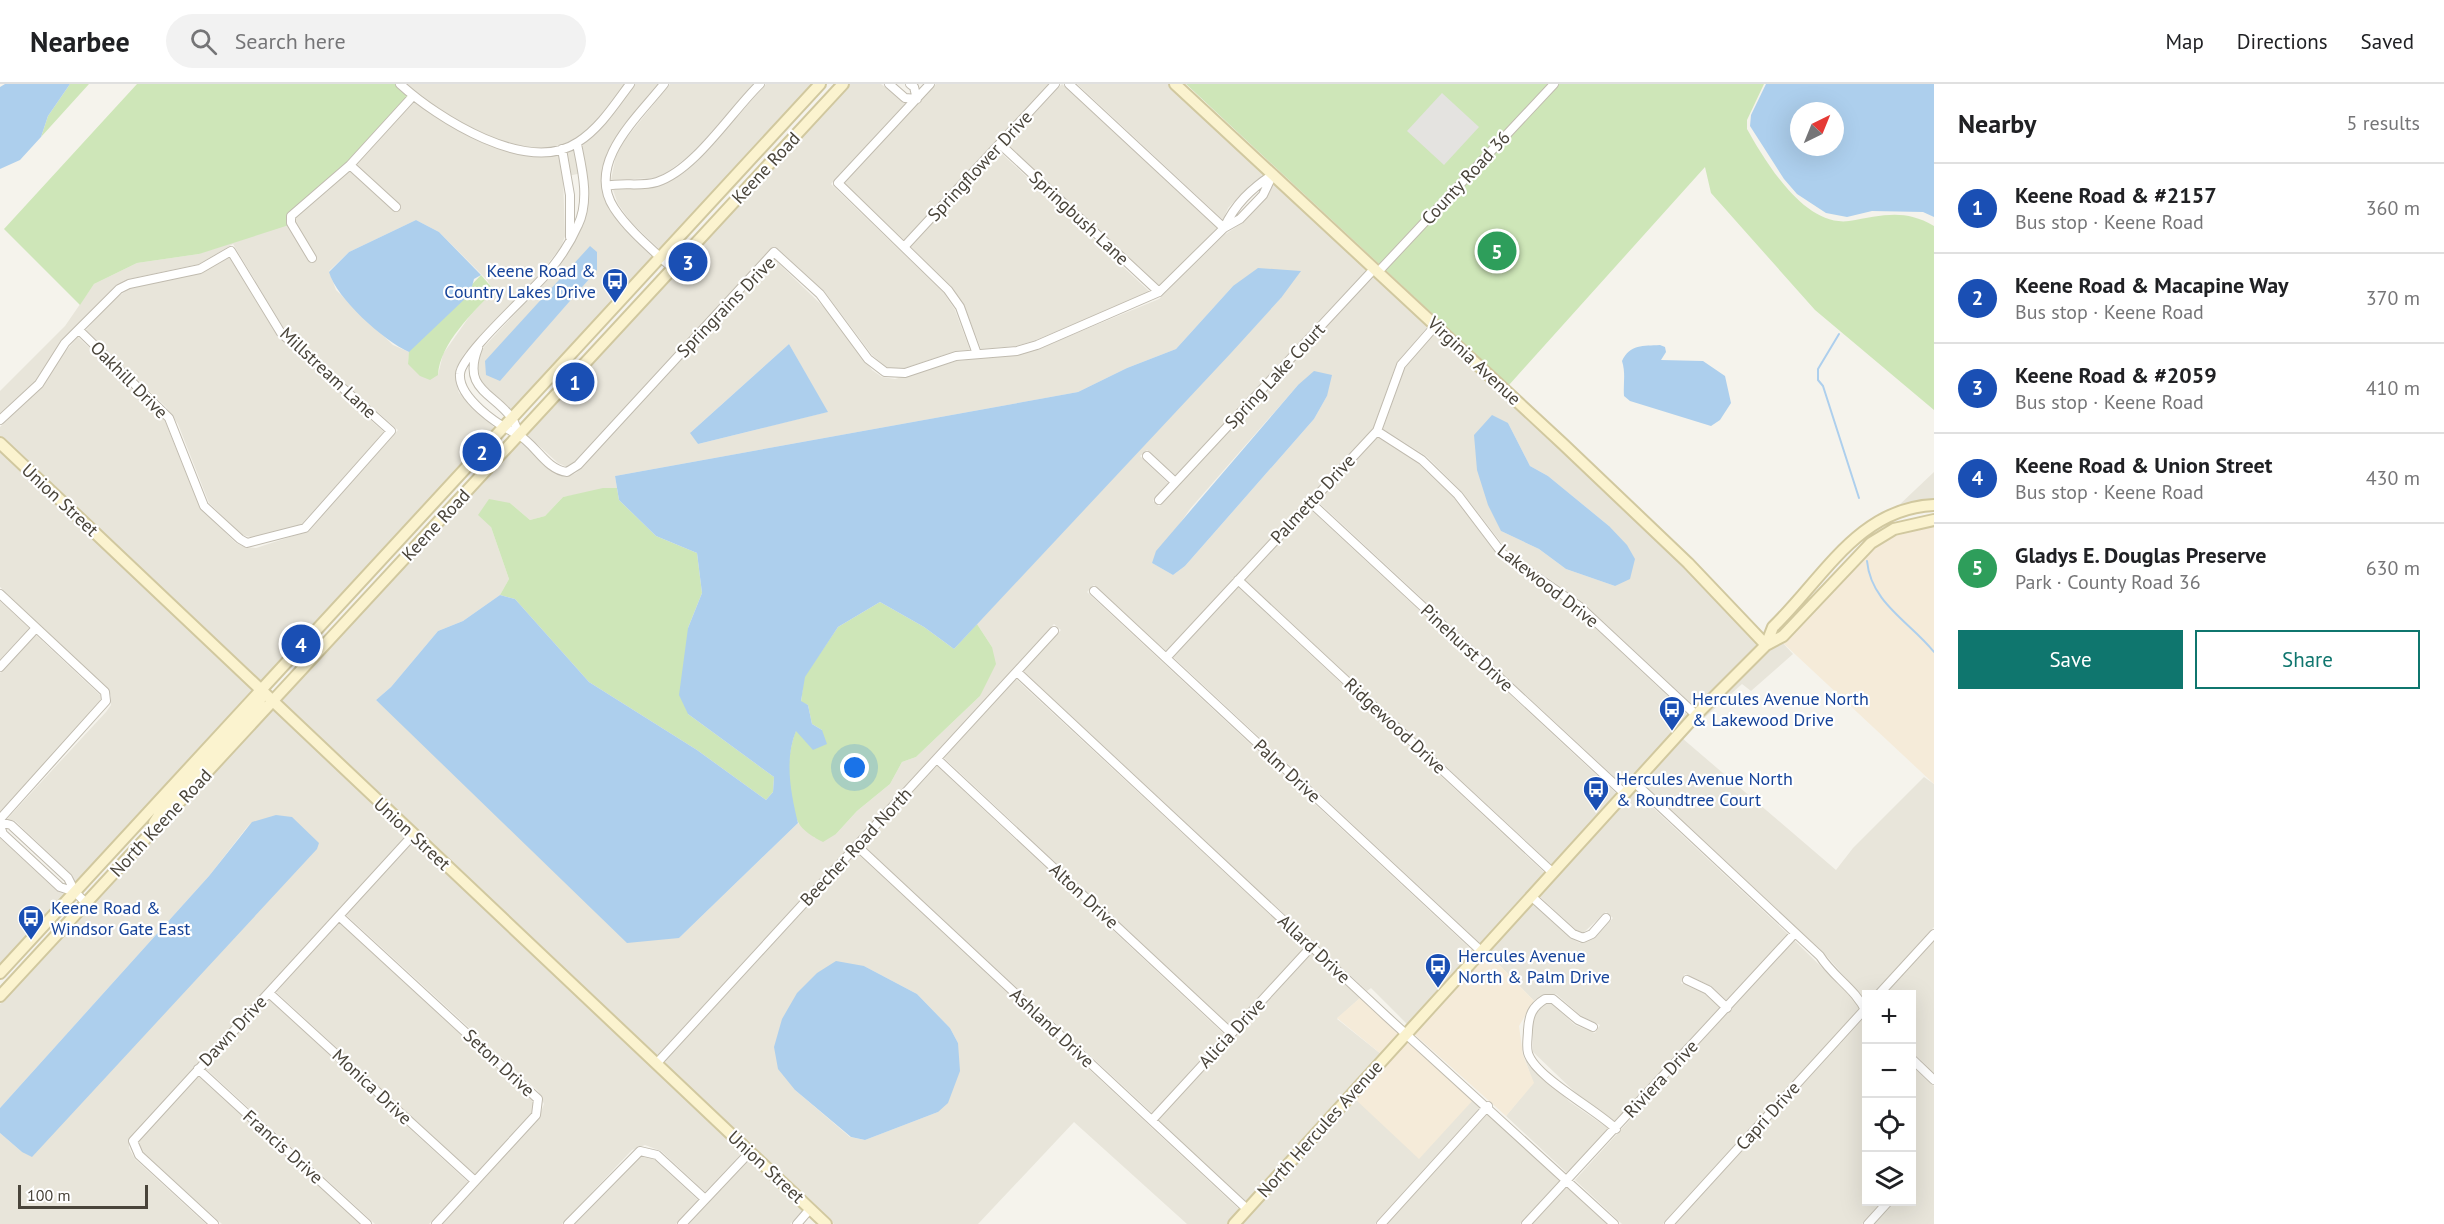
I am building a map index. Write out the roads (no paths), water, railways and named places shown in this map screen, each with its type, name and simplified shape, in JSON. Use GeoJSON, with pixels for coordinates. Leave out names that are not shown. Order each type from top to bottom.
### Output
{"type":"FeatureCollection","features":[{"type":"Feature","properties":{"kind":"street"},"geometry":{"type":"LineString","coordinates":[[400,84],[448,122],[486,140],[528,150],[562,149],[577,144],[599,124],[630,84]]}},
{"type":"Feature","properties":{"kind":"street"},"geometry":{"type":"LineString","coordinates":[[664,84],[620,139],[611,154],[606,170],[606,186],[613,207],[673,269]]}},
{"type":"Feature","properties":{"kind":"street"},"geometry":{"type":"LineString","coordinates":[[606,186],[620,183],[656,183],[668,177],[696,156],[760,84]]}},
{"type":"Feature","properties":{"kind":"street","name":"Keene Road"},"geometry":{"type":"LineString","coordinates":[[261,690],[820,84]]}},
{"type":"Feature","properties":{"kind":"street","name":"Keene Road"},"geometry":{"type":"LineString","coordinates":[[273,702],[843,84]]}},
{"type":"Feature","properties":{"kind":"street"},"geometry":{"type":"LineString","coordinates":[[889,84],[905,99],[917,99]]}},
{"type":"Feature","properties":{"kind":"street"},"geometry":{"type":"LineString","coordinates":[[910,84],[914,87],[917,99]]}},
{"type":"Feature","properties":{"kind":"street"},"geometry":{"type":"LineString","coordinates":[[930,84],[838,183],[948,290],[960,307],[977,354]]}},
{"type":"Feature","properties":{"kind":"street","name":"Springflower Drive"},"geometry":{"type":"LineString","coordinates":[[903,247],[1055,84]]}},
{"type":"Feature","properties":{"kind":"street"},"geometry":{"type":"LineString","coordinates":[[1069,84],[1224,228]]}},
{"type":"Feature","properties":{"kind":"street","name":"Virginia Avenue"},"geometry":{"type":"LineString","coordinates":[[1175,84],[1436,325],[1688,563],[1766,645]]}},
{"type":"Feature","properties":{"kind":"street","name":"County Road 36"},"geometry":{"type":"LineString","coordinates":[[1376,271],[1554,84]]}},
{"type":"Feature","properties":{"kind":"street"},"geometry":{"type":"LineString","coordinates":[[312,258],[291,223],[291,216],[350,165],[413,96]]}},
{"type":"Feature","properties":{"kind":"street"},"geometry":{"type":"LineString","coordinates":[[519,435],[502,428],[469,397],[460,382],[463,362],[549,272],[578,225],[582,214],[583,178],[577,144]]}},
{"type":"Feature","properties":{"kind":"street","name":"Springbush Lane"},"geometry":{"type":"LineString","coordinates":[[1000,144],[1159,292]]}},
{"type":"Feature","properties":{"kind":"street"},"geometry":{"type":"LineString","coordinates":[[562,149],[568,180],[570,237]]}},
{"type":"Feature","properties":{"kind":"street"},"geometry":{"type":"LineString","coordinates":[[350,165],[396,207]]}},
{"type":"Feature","properties":{"kind":"street","name":"Springrains Drive"},"geometry":{"type":"LineString","coordinates":[[519,435],[561,471],[573,469],[774,252],[820,294],[868,359],[885,372],[905,373],[956,356],[1017,351],[1037,345],[1159,292],[1224,228],[1232,211],[1254,187],[1273,174]]}},
{"type":"Feature","properties":{"kind":"street"},"geometry":{"type":"LineString","coordinates":[[568,180],[583,178]]}},
{"type":"Feature","properties":{"kind":"street","name":"Millstream Lane"},"geometry":{"type":"LineString","coordinates":[[79,330],[119,289],[129,284],[200,269],[231,251],[281,333],[391,431]]}},
{"type":"Feature","properties":{"kind":"street","name":"Spring Lake Court"},"geometry":{"type":"LineString","coordinates":[[1159,500],[1376,271]]}},
{"type":"Feature","properties":{"kind":"street","name":"Palmetto Drive"},"geometry":{"type":"LineString","coordinates":[[1166,658],[1377,431],[1401,365],[1436,325]]}},
{"type":"Feature","properties":{"kind":"street"},"geometry":{"type":"LineString","coordinates":[[0,420],[39,384],[58,353],[79,330]]}},
{"type":"Feature","properties":{"kind":"street","name":"Oakhill Drive"},"geometry":{"type":"LineString","coordinates":[[79,330],[169,418],[204,506],[247,543],[305,528],[391,431]]}},
{"type":"Feature","properties":{"kind":"street"},"geometry":{"type":"LineString","coordinates":[[478,346],[473,364],[477,384],[512,418],[519,435]]}},
{"type":"Feature","properties":{"kind":"street","name":"Lakewood Drive"},"geometry":{"type":"LineString","coordinates":[[1377,431],[1422,460],[1458,495],[1502,553],[1571,600],[1696,715]]}},
{"type":"Feature","properties":{"kind":"street","name":"Union Street"},"geometry":{"type":"LineString","coordinates":[[0,443],[826,1224]]}},
{"type":"Feature","properties":{"kind":"street"},"geometry":{"type":"LineString","coordinates":[[1147,456],[1175,482]]}},
{"type":"Feature","properties":{"kind":"street","name":"Pinehurst Drive"},"geometry":{"type":"LineString","coordinates":[[1310,502],[1624,793]]}},
{"type":"Feature","properties":{"kind":"street"},"geometry":{"type":"LineString","coordinates":[[1766,645],[1773,627],[1860,532],[1896,512],[1934,505]]}},
{"type":"Feature","properties":{"kind":"street"},"geometry":{"type":"LineString","coordinates":[[1766,645],[1783,636],[1860,554],[1882,535],[1908,524],[1934,520]]}},
{"type":"Feature","properties":{"kind":"street"},"geometry":{"type":"LineString","coordinates":[[273,702],[279,681],[341,613],[364,578]]}},
{"type":"Feature","properties":{"kind":"street","name":"Ridgewood Drive"},"geometry":{"type":"LineString","coordinates":[[1238,580],[1552,872]]}},
{"type":"Feature","properties":{"kind":"street","name":"Palm Drive"},"geometry":{"type":"LineString","coordinates":[[1094,591],[1481,951]]}},
{"type":"Feature","properties":{"kind":"street"},"geometry":{"type":"LineString","coordinates":[[0,594],[105,692],[104,706],[0,822],[3,834],[60,887],[75,892],[86,903]]}},
{"type":"Feature","properties":{"kind":"street"},"geometry":{"type":"LineString","coordinates":[[0,666],[36,628]]}},
{"type":"Feature","properties":{"kind":"street","name":"Beecher Road North"},"geometry":{"type":"LineString","coordinates":[[657,1063],[1054,631]]}},
{"type":"Feature","properties":{"kind":"street","name":"North Hercules Avenue"},"geometry":{"type":"LineString","coordinates":[[1234,1224],[1634,782],[1696,715],[1766,645]]}},
{"type":"Feature","properties":{"kind":"street","name":"Allard Drive"},"geometry":{"type":"LineString","coordinates":[[1017,672],[1614,1224]]}},
{"type":"Feature","properties":{"kind":"street"},"geometry":{"type":"LineString","coordinates":[[140,845],[161,812],[255,711],[261,698],[261,690]]}},
{"type":"Feature","properties":{"kind":"street","name":"North Keene Road"},"geometry":{"type":"LineString","coordinates":[[0,973],[261,690]]}},
{"type":"Feature","properties":{"kind":"street","name":"North Keene Road"},"geometry":{"type":"LineString","coordinates":[[0,996],[273,702]]}},
{"type":"Feature","properties":{"kind":"street","name":"Alton Drive"},"geometry":{"type":"LineString","coordinates":[[937,759],[1231,1034]]}},
{"type":"Feature","properties":{"kind":"street"},"geometry":{"type":"LineString","coordinates":[[1634,782],[1795,933],[1862,1002]]}},
{"type":"Feature","properties":{"kind":"street","name":"Dawn Drive"},"geometry":{"type":"LineString","coordinates":[[214,1224],[138,1155],[133,1146],[136,1137],[413,835]]}},
{"type":"Feature","properties":{"kind":"street","name":"Ashland Drive"},"geometry":{"type":"LineString","coordinates":[[857,846],[1247,1209]]}},
{"type":"Feature","properties":{"kind":"street"},"geometry":{"type":"LineString","coordinates":[[1531,896],[1573,934],[1583,938],[1592,934],[1606,918]]}},
{"type":"Feature","properties":{"kind":"street","name":"Seton Drive"},"geometry":{"type":"LineString","coordinates":[[339,916],[538,1100],[536,1114],[435,1224]]}},
{"type":"Feature","properties":{"kind":"street","name":"Riviera Drive"},"geometry":{"type":"LineString","coordinates":[[1526,1224],[1795,933]]}},
{"type":"Feature","properties":{"kind":"street"},"geometry":{"type":"LineString","coordinates":[[1883,990],[1934,934]]}},
{"type":"Feature","properties":{"kind":"street","name":"Alicia Drive"},"geometry":{"type":"LineString","coordinates":[[1152,1120],[1312,946]]}},
{"type":"Feature","properties":{"kind":"street"},"geometry":{"type":"LineString","coordinates":[[1688,980],[1708,990],[1727,1008]]}},
{"type":"Feature","properties":{"kind":"street","name":"Monica Drive"},"geometry":{"type":"LineString","coordinates":[[269,993],[475,1181]]}},
{"type":"Feature","properties":{"kind":"street"},"geometry":{"type":"LineString","coordinates":[[1593,1027],[1578,1020],[1553,999],[1545,999],[1531,1011],[1528,1054],[1538,1067],[1573,1098],[1616,1128]]}},
{"type":"Feature","properties":{"kind":"street","name":"Capri Drive"},"geometry":{"type":"LineString","coordinates":[[1669,1224],[1862,1014]]}},
{"type":"Feature","properties":{"kind":"street"},"geometry":{"type":"LineString","coordinates":[[1916,1064],[1934,1080]]}},
{"type":"Feature","properties":{"kind":"street","name":"Francis Drive"},"geometry":{"type":"LineString","coordinates":[[198,1069],[368,1224]]}},
{"type":"Feature","properties":{"kind":"street"},"geometry":{"type":"LineString","coordinates":[[1381,1224],[1488,1106]]}},
{"type":"Feature","properties":{"kind":"street"},"geometry":{"type":"LineString","coordinates":[[568,1224],[640,1151],[657,1155],[705,1199]]}},
{"type":"Feature","properties":{"kind":"street"},"geometry":{"type":"LineString","coordinates":[[682,1224],[750,1152]]}},
{"type":"Feature","properties":{"kind":"street"},"geometry":{"type":"LineString","coordinates":[[1868,1224],[1884,1206]]}},
{"type":"Feature","properties":{"kind":"street"},"geometry":{"type":"LineString","coordinates":[[797,1224],[810,1209]]}},
{"type":"Feature","properties":{"kind":"water"},"geometry":{"type":"Polygon","coordinates":[[[5,84],[70,84],[48,116],[41,137],[20,160],[0,169],[0,87],[5,84]]]}},
{"type":"Feature","properties":{"kind":"water"},"geometry":{"type":"Polygon","coordinates":[[[1766,84],[1934,84],[1934,217],[1923,212],[1872,211],[1847,217],[1826,213],[1797,194],[1784,179],[1750,126],[1751,115],[1766,84]]]}},
{"type":"Feature","properties":{"kind":"water"},"geometry":{"type":"Polygon","coordinates":[[[416,220],[439,232],[481,275],[474,279],[470,294],[409,352],[387,339],[362,318],[341,294],[329,272],[349,252],[416,220]]]}},
{"type":"Feature","properties":{"kind":"water"},"geometry":{"type":"Polygon","coordinates":[[[590,246],[597,252],[597,270],[500,381],[486,375],[485,361],[590,246]]]}},
{"type":"Feature","properties":{"kind":"water"},"geometry":{"type":"Polygon","coordinates":[[[1258,268],[1301,271],[1281,298],[1231,353],[954,649],[924,627],[880,602],[838,627],[805,677],[801,701],[808,705],[812,724],[822,730],[827,744],[813,750],[796,731],[792,742],[790,765],[791,789],[798,823],[679,938],[627,943],[376,700],[391,687],[438,631],[463,621],[500,595],[515,599],[589,682],[697,750],[766,800],[773,792],[774,777],[688,714],[679,695],[688,628],[702,593],[697,553],[656,536],[619,500],[615,476],[1078,392],[1127,368],[1176,349],[1233,286],[1258,268]]]}},
{"type":"Feature","properties":{"kind":"water"},"geometry":{"type":"Polygon","coordinates":[[[789,344],[828,412],[698,444],[690,433],[789,344]]]}},
{"type":"Feature","properties":{"kind":"water"},"geometry":{"type":"Polygon","coordinates":[[[1660,345],[1665,347],[1666,352],[1661,360],[1703,361],[1725,376],[1731,403],[1720,420],[1711,426],[1630,401],[1624,396],[1622,361],[1625,355],[1638,347],[1660,345]]]}},
{"type":"Feature","properties":{"kind":"water"},"geometry":{"type":"Polygon","coordinates":[[[1314,371],[1332,375],[1327,396],[1314,419],[1185,566],[1173,575],[1152,563],[1156,551],[1298,385],[1314,371]]]}},
{"type":"Feature","properties":{"kind":"water"},"geometry":{"type":"Polygon","coordinates":[[[1492,415],[1508,423],[1530,466],[1548,476],[1609,526],[1627,545],[1635,559],[1630,579],[1615,586],[1566,569],[1539,549],[1501,531],[1488,505],[1477,470],[1474,435],[1492,415]]]}},
{"type":"Feature","properties":{"kind":"water"},"geometry":{"type":"Polygon","coordinates":[[[276,815],[292,817],[319,843],[317,849],[32,1157],[22,1152],[0,1133],[0,1108],[209,876],[252,822],[276,815]]]}},
{"type":"Feature","properties":{"kind":"water"},"geometry":{"type":"Polygon","coordinates":[[[836,961],[864,966],[917,994],[950,1028],[958,1043],[960,1071],[948,1103],[938,1112],[865,1140],[851,1137],[795,1090],[778,1069],[774,1047],[782,1019],[797,993],[817,973],[836,961]]]}},
{"type":"Feature","properties":{"kind":"waterway"},"geometry":{"type":"LineString","coordinates":[[1839,334],[1818,369],[1818,380],[1823,386],[1859,498]]}},
{"type":"Feature","properties":{"kind":"waterway"},"geometry":{"type":"LineString","coordinates":[[1867,561],[1870,576],[1884,600],[1934,652]]}},
{"type":"Feature","properties":{"kind":"place","name":"Gladys E. Douglas Preserve"},"geometry":{"type":"Point","coordinates":[1497,251]}},
{"type":"Feature","properties":{"kind":"place","name":"Keene Road & #2059"},"geometry":{"type":"Point","coordinates":[688,262]}},
{"type":"Feature","properties":{"kind":"place","name":"Keene Road & Country Lakes Drive"},"geometry":{"type":"Point","coordinates":[615,304]}},
{"type":"Feature","properties":{"kind":"place","name":"Keene Road & #2157"},"geometry":{"type":"Point","coordinates":[575,382]}},
{"type":"Feature","properties":{"kind":"place","name":"Keene Road & Macapine Way"},"geometry":{"type":"Point","coordinates":[482,452]}},
{"type":"Feature","properties":{"kind":"place","name":"Keene Road & Union Street"},"geometry":{"type":"Point","coordinates":[301,644]}},
{"type":"Feature","properties":{"kind":"place","name":"Hercules Avenue North & Lakewood Drive"},"geometry":{"type":"Point","coordinates":[1672,732]}},
{"type":"Feature","properties":{"kind":"place","name":"Hercules Avenue North & Roundtree Court"},"geometry":{"type":"Point","coordinates":[1596,812]}},
{"type":"Feature","properties":{"kind":"place","name":"Keene Road & Windsor Gate East"},"geometry":{"type":"Point","coordinates":[31,941]}},
{"type":"Feature","properties":{"kind":"place","name":"Hercules Avenue North & Palm Drive"},"geometry":{"type":"Point","coordinates":[1438,989]}}]}
